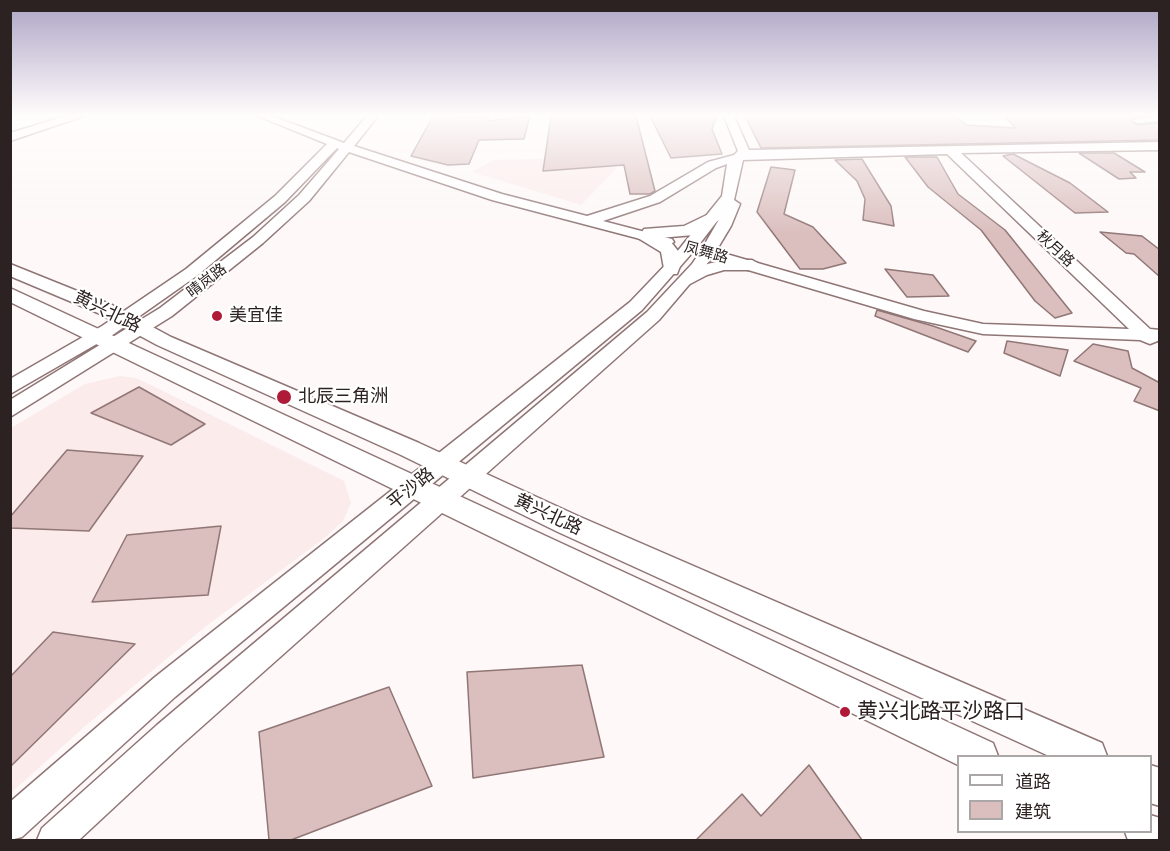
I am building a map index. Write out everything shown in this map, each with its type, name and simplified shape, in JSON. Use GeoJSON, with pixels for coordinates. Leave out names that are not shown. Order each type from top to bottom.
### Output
{"type":"FeatureCollection","features":[{"type":"Feature","properties":{"kind":"main road"},"geometry":{"type":"LineString","coordinates":[[648,235],[688,231],[713,217]]}},
{"type":"Feature","properties":{"kind":"main road"},"geometry":{"type":"LineString","coordinates":[[648,235],[669,251],[679,274],[724,265],[752,265]]}},
{"type":"Feature","properties":{"kind":"main road","name":"黄兴北路"},"geometry":{"type":"LineString","coordinates":[[10,268],[120,332],[415,486],[978,755]]}},
{"type":"Feature","properties":{"kind":"main road","name":"黄兴北路"},"geometry":{"type":"LineString","coordinates":[[10,294],[120,332],[442,464],[1087,755]]}},
{"type":"Feature","properties":{"kind":"street","name":"晴岚路"},"geometry":{"type":"LineString","coordinates":[[10,388],[120,332],[218,273],[285,217],[333,156]]}},
{"type":"Feature","properties":{"kind":"street","name":"凤舞路"},"geometry":{"type":"LineString","coordinates":[[377,156],[542,211],[700,248],[920,315],[1008,332],[1156,335]]}},
{"type":"Feature","properties":{"kind":"street","name":"凤舞路"},"geometry":{"type":"LineString","coordinates":[[382,156],[648,235]]}},
{"type":"Feature","properties":{"kind":"street"},"geometry":{"type":"LineString","coordinates":[[593,218],[612,215],[655,199],[679,187],[700,171],[740,156]]}},
{"type":"Feature","properties":{"kind":"street","name":"平沙路"},"geometry":{"type":"LineString","coordinates":[[700,248],[713,217],[729,197],[734,161],[743,156]]}},
{"type":"Feature","properties":{"kind":"street","name":"平沙路"},"geometry":{"type":"LineString","coordinates":[[54,840],[176,729],[646,322],[679,274],[730,212],[738,184],[740,160],[744,156]]}},
{"type":"Feature","properties":{"kind":"street","name":"秋月路"},"geometry":{"type":"LineString","coordinates":[[959,156],[1156,335],[1160,348]]}},
{"type":"Feature","properties":{"kind":"street","name":"平沙路"},"geometry":{"type":"LineString","coordinates":[[10,825],[165,687],[679,274]]}},
{"type":"Feature","properties":{"kind":"street","name":"晴岚路"},"geometry":{"type":"LineString","coordinates":[[10,410],[120,332]]}},
{"type":"Feature","properties":{"kind":"shaded area"},"geometry":{"type":"Polygon","coordinates":[[[564,158],[617,168],[581,205],[472,172],[493,160],[564,158]]]}},
{"type":"Feature","properties":{"kind":"shaded area"},"geometry":{"type":"Polygon","coordinates":[[[120,376],[135,378],[149,384],[344,481],[351,503],[343,521],[327,536],[205,627],[84,727],[11,793],[11,428],[85,384],[120,376]]]}},
{"type":"Feature","properties":{"kind":"building"},"geometry":{"type":"Polygon","coordinates":[[[411,156],[472,156],[469,164],[448,165],[411,156]]]}},
{"type":"Feature","properties":{"kind":"building"},"geometry":{"type":"Polygon","coordinates":[[[545,156],[646,156],[655,191],[650,194],[630,194],[624,165],[543,171],[545,156]]]}},
{"type":"Feature","properties":{"kind":"building"},"geometry":{"type":"Polygon","coordinates":[[[670,156],[700,156],[671,158],[670,156]]]}},
{"type":"Feature","properties":{"kind":"building"},"geometry":{"type":"Polygon","coordinates":[[[1003,156],[1016,156],[1070,183],[1108,212],[1075,213],[1003,156]]]}},
{"type":"Feature","properties":{"kind":"building"},"geometry":{"type":"Polygon","coordinates":[[[1083,156],[1118,156],[1145,172],[1130,172],[1136,178],[1119,179],[1083,156]]]}},
{"type":"Feature","properties":{"kind":"building"},"geometry":{"type":"Polygon","coordinates":[[[905,157],[937,157],[958,194],[1005,230],[1072,313],[1055,318],[1035,301],[981,230],[928,187],[905,157]]]}},
{"type":"Feature","properties":{"kind":"building"},"geometry":{"type":"Polygon","coordinates":[[[862,159],[891,206],[894,226],[863,220],[865,199],[857,181],[835,160],[862,159]]]}},
{"type":"Feature","properties":{"kind":"building"},"geometry":{"type":"Polygon","coordinates":[[[771,167],[795,170],[784,214],[813,227],[846,263],[823,269],[800,269],[757,212],[771,167]]]}},
{"type":"Feature","properties":{"kind":"building"},"geometry":{"type":"Polygon","coordinates":[[[1100,232],[1142,236],[1160,250],[1160,277],[1134,254],[1126,253],[1100,232]]]}},
{"type":"Feature","properties":{"kind":"building"},"geometry":{"type":"Polygon","coordinates":[[[885,269],[933,275],[949,296],[907,297],[885,269]]]}},
{"type":"Feature","properties":{"kind":"building"},"geometry":{"type":"Polygon","coordinates":[[[877,310],[976,341],[968,352],[875,316],[877,310]]]}},
{"type":"Feature","properties":{"kind":"building"},"geometry":{"type":"Polygon","coordinates":[[[1007,341],[1068,350],[1060,376],[1004,353],[1007,341]]]}},
{"type":"Feature","properties":{"kind":"building"},"geometry":{"type":"Polygon","coordinates":[[[1093,344],[1128,351],[1132,368],[1160,383],[1160,411],[1134,401],[1141,388],[1074,361],[1093,344]]]}},
{"type":"Feature","properties":{"kind":"building"},"geometry":{"type":"Polygon","coordinates":[[[139,387],[205,424],[171,445],[91,413],[139,387]]]}},
{"type":"Feature","properties":{"kind":"building"},"geometry":{"type":"Polygon","coordinates":[[[67,450],[143,456],[89,531],[10,528],[10,517],[67,450]]]}},
{"type":"Feature","properties":{"kind":"building"},"geometry":{"type":"Polygon","coordinates":[[[221,526],[208,595],[92,602],[127,535],[221,526]]]}},
{"type":"Feature","properties":{"kind":"building"},"geometry":{"type":"Polygon","coordinates":[[[53,632],[135,644],[10,767],[10,677],[53,632]]]}},
{"type":"Feature","properties":{"kind":"building"},"geometry":{"type":"Polygon","coordinates":[[[582,665],[604,757],[473,778],[467,672],[582,665]]]}},
{"type":"Feature","properties":{"kind":"building"},"geometry":{"type":"Polygon","coordinates":[[[389,687],[432,786],[291,840],[269,840],[259,732],[389,687]]]}},
{"type":"Feature","properties":{"kind":"building"},"geometry":{"type":"Polygon","coordinates":[[[809,765],[862,840],[696,840],[742,794],[761,816],[809,765]]]}},
{"type":"Feature","properties":{"kind":"place","name":"美宜佳"},"geometry":{"type":"Point","coordinates":[217,316]}},
{"type":"Feature","properties":{"kind":"place","name":"北辰三角洲"},"geometry":{"type":"Point","coordinates":[284,397]}},
{"type":"Feature","properties":{"kind":"place","name":"黄兴北路平沙路口"},"geometry":{"type":"Point","coordinates":[845,712]}}]}
